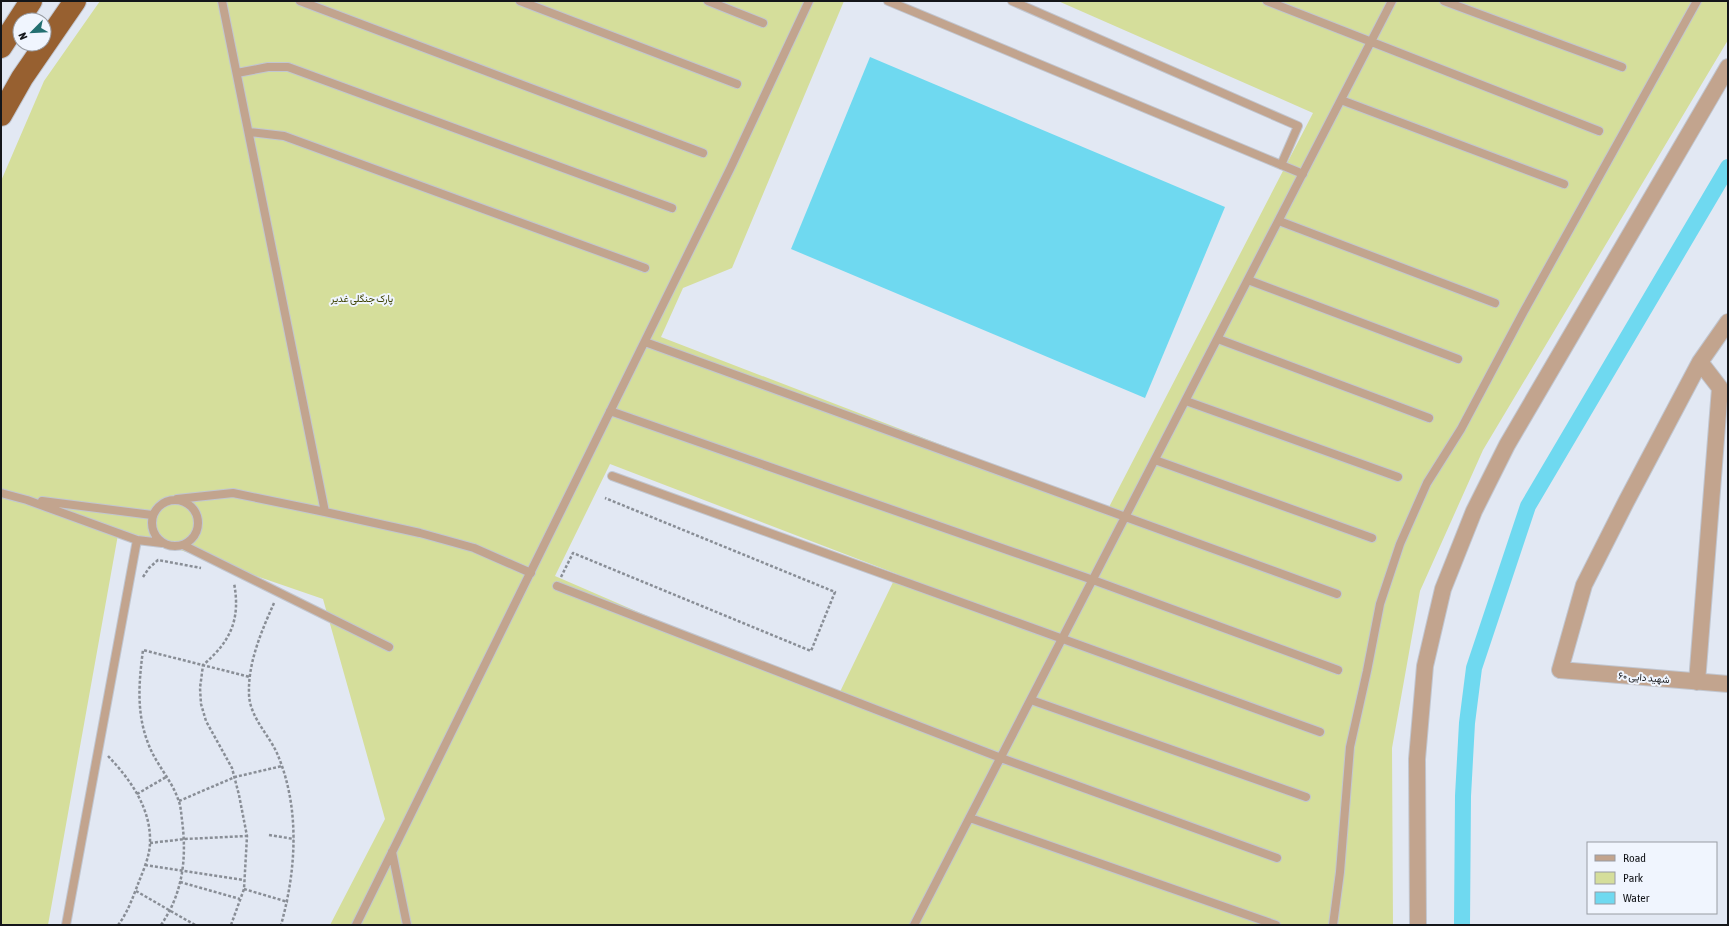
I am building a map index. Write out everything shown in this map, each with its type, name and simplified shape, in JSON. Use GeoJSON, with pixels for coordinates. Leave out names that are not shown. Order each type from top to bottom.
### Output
{"type":"FeatureCollection","features":[{"type":"Feature","properties":{"kind":"highway"},"geometry":{"type":"LineString","coordinates":[[1,46],[31,1]]}},
{"type":"Feature","properties":{"kind":"highway"},"geometry":{"type":"LineString","coordinates":[[1,115],[22,78],[75,1]]}},
{"type":"Feature","properties":{"kind":"street"},"geometry":{"type":"LineString","coordinates":[[1418,925],[1417,759],[1425,666],[1444,589],[1474,511],[1507,445],[1728,67]]}},
{"type":"Feature","properties":{"kind":"street"},"geometry":{"type":"LineString","coordinates":[[1698,682],[1720,388],[1700,362],[1728,322]]}},
{"type":"Feature","properties":{"kind":"street","name":"شهید دایی ۶۰"},"geometry":{"type":"LineString","coordinates":[[1700,362],[1584,585],[1560,670],[1728,684]]}},
{"type":"Feature","properties":{"kind":"lane"},"geometry":{"type":"LineString","coordinates":[[222,1],[326,512]]}},
{"type":"Feature","properties":{"kind":"lane"},"geometry":{"type":"LineString","coordinates":[[300,1],[703,153]]}},
{"type":"Feature","properties":{"kind":"lane"},"geometry":{"type":"LineString","coordinates":[[520,1],[737,84]]}},
{"type":"Feature","properties":{"kind":"lane"},"geometry":{"type":"LineString","coordinates":[[708,1],[763,23]]}},
{"type":"Feature","properties":{"kind":"lane"},"geometry":{"type":"LineString","coordinates":[[356,925],[731,167],[809,1]]}},
{"type":"Feature","properties":{"kind":"lane"},"geometry":{"type":"LineString","coordinates":[[888,1],[1303,174]]}},
{"type":"Feature","properties":{"kind":"lane"},"geometry":{"type":"LineString","coordinates":[[1012,1],[1298,126],[1281,165]]}},
{"type":"Feature","properties":{"kind":"lane"},"geometry":{"type":"LineString","coordinates":[[1267,1],[1599,131]]}},
{"type":"Feature","properties":{"kind":"lane"},"geometry":{"type":"LineString","coordinates":[[914,925],[1392,1]]}},
{"type":"Feature","properties":{"kind":"lane"},"geometry":{"type":"LineString","coordinates":[[1444,1],[1622,67]]}},
{"type":"Feature","properties":{"kind":"lane"},"geometry":{"type":"LineString","coordinates":[[1333,925],[1340,872],[1350,747],[1380,604],[1400,544],[1427,483],[1461,429],[1524,311],[1697,1]]}},
{"type":"Feature","properties":{"kind":"lane"},"geometry":{"type":"LineString","coordinates":[[237,73],[268,66],[288,66],[672,208]]}},
{"type":"Feature","properties":{"kind":"lane"},"geometry":{"type":"LineString","coordinates":[[1341,100],[1564,184]]}},
{"type":"Feature","properties":{"kind":"lane"},"geometry":{"type":"LineString","coordinates":[[249,132],[284,136],[645,268]]}},
{"type":"Feature","properties":{"kind":"lane"},"geometry":{"type":"LineString","coordinates":[[1279,221],[1495,303]]}},
{"type":"Feature","properties":{"kind":"lane"},"geometry":{"type":"LineString","coordinates":[[1248,280],[1458,359]]}},
{"type":"Feature","properties":{"kind":"lane"},"geometry":{"type":"LineString","coordinates":[[1218,339],[1429,418]]}},
{"type":"Feature","properties":{"kind":"lane"},"geometry":{"type":"LineString","coordinates":[[644,342],[1337,594]]}},
{"type":"Feature","properties":{"kind":"lane"},"geometry":{"type":"LineString","coordinates":[[1186,401],[1398,478]]}},
{"type":"Feature","properties":{"kind":"lane"},"geometry":{"type":"LineString","coordinates":[[610,411],[1093,580],[1338,670]]}},
{"type":"Feature","properties":{"kind":"lane"},"geometry":{"type":"LineString","coordinates":[[1155,460],[1372,538]]}},
{"type":"Feature","properties":{"kind":"lane"},"geometry":{"type":"LineString","coordinates":[[612,476],[1062,640],[1320,732]]}},
{"type":"Feature","properties":{"kind":"lane"},"geometry":{"type":"LineString","coordinates":[[1,493],[27,500],[137,540],[162,543],[172,546],[183,545],[192,539],[197,530],[198,520],[195,510],[187,502],[177,499]]}},
{"type":"Feature","properties":{"kind":"lane"},"geometry":{"type":"LineString","coordinates":[[162,543],[155,535],[151,525],[152,515],[158,506],[167,500],[233,493],[420,533],[474,548],[530,573]]}},
{"type":"Feature","properties":{"kind":"lane"},"geometry":{"type":"LineString","coordinates":[[27,500],[152,515]]}},
{"type":"Feature","properties":{"kind":"lane"},"geometry":{"type":"LineString","coordinates":[[66,925],[137,540]]}},
{"type":"Feature","properties":{"kind":"lane"},"geometry":{"type":"LineString","coordinates":[[183,545],[389,647]]}},
{"type":"Feature","properties":{"kind":"lane"},"geometry":{"type":"LineString","coordinates":[[557,586],[1001,758],[1277,858]]}},
{"type":"Feature","properties":{"kind":"lane"},"geometry":{"type":"LineString","coordinates":[[1031,700],[1306,796]]}},
{"type":"Feature","properties":{"kind":"lane"},"geometry":{"type":"LineString","coordinates":[[970,818],[1276,925]]}},
{"type":"Feature","properties":{"kind":"lane"},"geometry":{"type":"LineString","coordinates":[[392,852],[407,925]]}},
{"type":"Feature","properties":{"kind":"path"},"geometry":{"type":"LineString","coordinates":[[557,586],[574,553],[811,651],[835,592],[605,498]]}},
{"type":"Feature","properties":{"kind":"path"},"geometry":{"type":"LineString","coordinates":[[142,578],[148,568],[158,560],[204,569]]}},
{"type":"Feature","properties":{"kind":"path"},"geometry":{"type":"LineString","coordinates":[[231,925],[244,889],[247,836],[240,795],[235,777],[232,768],[206,721],[201,704],[200,688],[203,665],[217,652],[231,633],[236,615],[235,592],[232,577]]}},
{"type":"Feature","properties":{"kind":"path"},"geometry":{"type":"LineString","coordinates":[[276,599],[263,629],[250,677],[249,694],[252,711],[272,741],[282,766],[292,813],[294,839],[292,873],[288,902],[281,925]]}},
{"type":"Feature","properties":{"kind":"path"},"geometry":{"type":"LineString","coordinates":[[161,925],[171,911],[184,871],[185,839],[179,801],[148,743],[140,714],[138,687],[143,650],[250,677]]}},
{"type":"Feature","properties":{"kind":"path"},"geometry":{"type":"LineString","coordinates":[[108,755],[122,771],[137,794],[147,818],[150,843],[145,865],[136,890],[118,925]]}},
{"type":"Feature","properties":{"kind":"path"},"geometry":{"type":"LineString","coordinates":[[179,801],[235,777],[282,766]]}},
{"type":"Feature","properties":{"kind":"path"},"geometry":{"type":"LineString","coordinates":[[137,794],[166,777]]}},
{"type":"Feature","properties":{"kind":"path"},"geometry":{"type":"LineString","coordinates":[[269,835],[294,839]]}},
{"type":"Feature","properties":{"kind":"path"},"geometry":{"type":"LineString","coordinates":[[150,843],[185,839],[247,836]]}},
{"type":"Feature","properties":{"kind":"path"},"geometry":{"type":"LineString","coordinates":[[145,865],[244,880]]}},
{"type":"Feature","properties":{"kind":"path"},"geometry":{"type":"LineString","coordinates":[[180,882],[240,899]]}},
{"type":"Feature","properties":{"kind":"path"},"geometry":{"type":"LineString","coordinates":[[244,889],[288,902]]}},
{"type":"Feature","properties":{"kind":"path"},"geometry":{"type":"LineString","coordinates":[[136,890],[195,925]]}},
{"type":"Feature","properties":{"kind":"green space","name":"پارک جنگلی غدیر"},"geometry":{"type":"Polygon","coordinates":[[[100,1],[844,1],[732,268],[683,288],[661,337],[1108,509],[1313,113],[1058,1],[1728,1],[1728,40],[1483,450],[1420,591],[1392,748],[1393,925],[330,925],[385,819],[323,599],[119,529],[48,925],[1,925],[1,181],[44,81],[100,1]],[[610,464],[555,576],[837,698],[897,574],[610,464]]]}},
{"type":"Feature","properties":{"kind":"water"},"geometry":{"type":"Polygon","coordinates":[[[870,57],[1225,207],[1145,398],[791,249],[870,57]]]}},
{"type":"Feature","properties":{"kind":"waterway"},"geometry":{"type":"LineString","coordinates":[[1462,925],[1463,796],[1467,723],[1474,668],[1528,506],[1728,167]]}}]}
